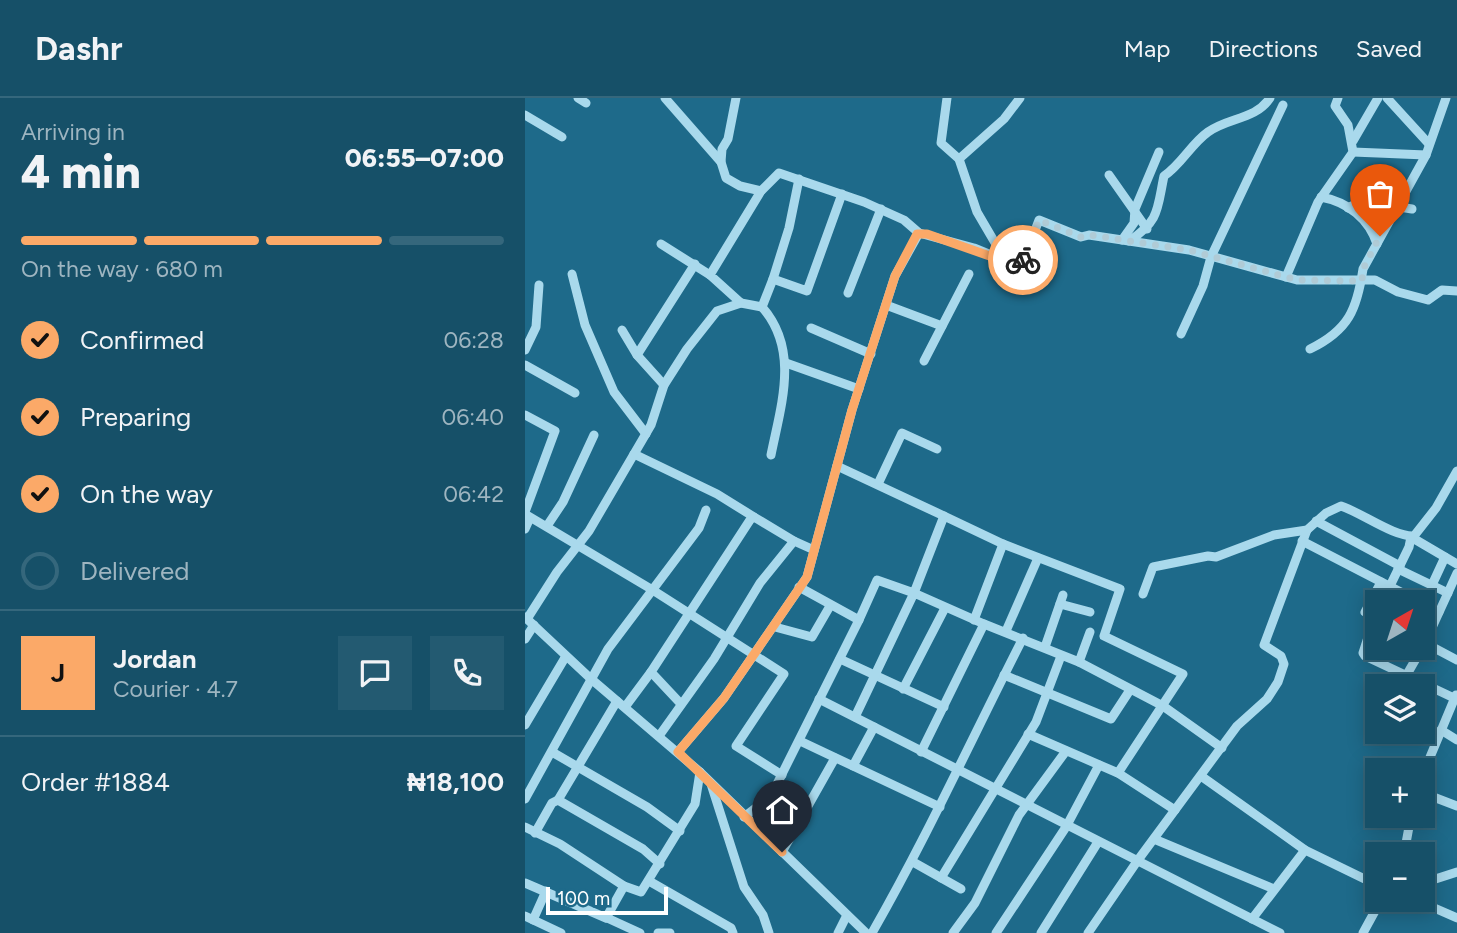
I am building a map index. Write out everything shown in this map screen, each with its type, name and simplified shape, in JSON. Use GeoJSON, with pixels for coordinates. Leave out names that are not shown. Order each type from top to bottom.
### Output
{"type":"FeatureCollection","features":[{"type":"Feature","properties":{"kind":"street"},"geometry":{"type":"LineString","coordinates":[[665,98],[721,162],[726,178],[740,186],[761,191]]}},
{"type":"Feature","properties":{"kind":"street"},"geometry":{"type":"LineString","coordinates":[[721,162],[736,98]]}},
{"type":"Feature","properties":{"kind":"street"},"geometry":{"type":"LineString","coordinates":[[947,98],[941,144],[959,159],[977,212],[1001,253],[1014,265]]}},
{"type":"Feature","properties":{"kind":"street"},"geometry":{"type":"LineString","coordinates":[[959,159],[1004,120],[1020,98]]}},
{"type":"Feature","properties":{"kind":"street"},"geometry":{"type":"LineString","coordinates":[[1125,241],[1147,229],[1160,202],[1164,176],[1173,170],[1208,132],[1227,121],[1253,115],[1270,98]]}},
{"type":"Feature","properties":{"kind":"street"},"geometry":{"type":"LineString","coordinates":[[1338,98],[1335,106],[1348,125],[1353,147]]}},
{"type":"Feature","properties":{"kind":"street"},"geometry":{"type":"LineString","coordinates":[[1286,277],[1321,197],[1353,147],[1378,98]]}},
{"type":"Feature","properties":{"kind":"street"},"geometry":{"type":"LineString","coordinates":[[1387,98],[1429,144]]}},
{"type":"Feature","properties":{"kind":"street"},"geometry":{"type":"LineString","coordinates":[[1310,349],[1350,318],[1362,281],[1363,269],[1426,155],[1445,98]]}},
{"type":"Feature","properties":{"kind":"street"},"geometry":{"type":"LineString","coordinates":[[1181,334],[1203,286],[1211,257],[1283,105]]}},
{"type":"Feature","properties":{"kind":"street"},"geometry":{"type":"LineString","coordinates":[[525,115],[562,136]]}},
{"type":"Feature","properties":{"kind":"street"},"geometry":{"type":"LineString","coordinates":[[1353,147],[1426,155]]}},
{"type":"Feature","properties":{"kind":"street"},"geometry":{"type":"LineString","coordinates":[[1125,241],[1133,223],[1135,209],[1160,152]]}},
{"type":"Feature","properties":{"kind":"street"},"geometry":{"type":"LineString","coordinates":[[710,275],[761,191],[779,173],[881,209],[904,220],[919,233],[974,248],[1021,267],[1039,220],[1081,237],[1090,235],[1211,257],[1297,280],[1375,280],[1418,299],[1428,300],[1442,290],[1457,291]]}},
{"type":"Feature","properties":{"kind":"street"},"geometry":{"type":"LineString","coordinates":[[1108,175],[1147,229]]}},
{"type":"Feature","properties":{"kind":"street"},"geometry":{"type":"LineString","coordinates":[[762,307],[789,228],[799,179]]}},
{"type":"Feature","properties":{"kind":"street"},"geometry":{"type":"LineString","coordinates":[[773,279],[807,291],[810,289],[842,194]]}},
{"type":"Feature","properties":{"kind":"street"},"geometry":{"type":"LineString","coordinates":[[1321,197],[1338,200],[1372,228],[1377,244]]}},
{"type":"Feature","properties":{"kind":"street"},"geometry":{"type":"LineString","coordinates":[[1348,208],[1361,201],[1412,209]]}},
{"type":"Feature","properties":{"kind":"street"},"geometry":{"type":"LineString","coordinates":[[848,293],[881,209]]}},
{"type":"Feature","properties":{"kind":"street"},"geometry":{"type":"LineString","coordinates":[[678,752],[695,736],[775,628],[807,577],[859,389],[895,276],[919,233]]}},
{"type":"Feature","properties":{"kind":"street"},"geometry":{"type":"LineString","coordinates":[[661,244],[710,275],[741,303]]}},
{"type":"Feature","properties":{"kind":"street"},"geometry":{"type":"LineString","coordinates":[[637,355],[695,264]]}},
{"type":"Feature","properties":{"kind":"street"},"geometry":{"type":"LineString","coordinates":[[572,274],[585,325],[614,393],[646,434]]}},
{"type":"Feature","properties":{"kind":"street"},"geometry":{"type":"LineString","coordinates":[[924,361],[969,274]]}},
{"type":"Feature","properties":{"kind":"street"},"geometry":{"type":"LineString","coordinates":[[525,350],[536,327],[539,285]]}},
{"type":"Feature","properties":{"kind":"street"},"geometry":{"type":"LineString","coordinates":[[525,639],[529,620],[557,572],[579,548],[646,434],[664,385],[714,313],[741,303],[762,307],[775,321],[786,363],[787,382],[771,455]]}},
{"type":"Feature","properties":{"kind":"street"},"geometry":{"type":"LineString","coordinates":[[886,305],[942,326]]}},
{"type":"Feature","properties":{"kind":"street"},"geometry":{"type":"LineString","coordinates":[[525,320],[536,327]]}},
{"type":"Feature","properties":{"kind":"street"},"geometry":{"type":"LineString","coordinates":[[811,328],[871,354]]}},
{"type":"Feature","properties":{"kind":"street"},"geometry":{"type":"LineString","coordinates":[[622,330],[637,355],[664,385]]}},
{"type":"Feature","properties":{"kind":"street"},"geometry":{"type":"LineString","coordinates":[[786,363],[859,389]]}},
{"type":"Feature","properties":{"kind":"street"},"geometry":{"type":"LineString","coordinates":[[525,365],[575,393]]}},
{"type":"Feature","properties":{"kind":"street"},"geometry":{"type":"LineString","coordinates":[[525,415],[555,431],[527,515],[525,529]]}},
{"type":"Feature","properties":{"kind":"street"},"geometry":{"type":"LineString","coordinates":[[878,484],[902,433],[937,449]]}},
{"type":"Feature","properties":{"kind":"street"},"geometry":{"type":"LineString","coordinates":[[547,526],[563,502],[594,435]]}},
{"type":"Feature","properties":{"kind":"street"},"geometry":{"type":"LineString","coordinates":[[633,454],[717,494],[794,541],[814,550]]}},
{"type":"Feature","properties":{"kind":"street"},"geometry":{"type":"LineString","coordinates":[[837,466],[1003,544],[1120,589],[1104,636],[1183,674],[1118,773]]}},
{"type":"Feature","properties":{"kind":"street"},"geometry":{"type":"LineString","coordinates":[[1411,537],[1418,535],[1429,520],[1457,471]]}},
{"type":"Feature","properties":{"kind":"street"},"geometry":{"type":"LineString","coordinates":[[1088,933],[1237,726],[1267,699],[1282,672],[1284,664],[1281,656],[1264,645],[1302,541],[1307,530],[1316,521],[1341,506],[1411,537],[1457,564]]}},
{"type":"Feature","properties":{"kind":"street"},"geometry":{"type":"LineString","coordinates":[[525,799],[590,678],[652,589],[699,528],[706,510]]}},
{"type":"Feature","properties":{"kind":"street"},"geometry":{"type":"LineString","coordinates":[[527,515],[652,589],[784,674],[736,746],[782,775]]}},
{"type":"Feature","properties":{"kind":"street"},"geometry":{"type":"LineString","coordinates":[[855,717],[914,593],[944,516]]}},
{"type":"Feature","properties":{"kind":"street"},"geometry":{"type":"LineString","coordinates":[[535,833],[552,803],[558,800],[576,766],[621,704],[651,672],[754,517]]}},
{"type":"Feature","properties":{"kind":"street"},"geometry":{"type":"LineString","coordinates":[[1316,521],[1448,593]]}},
{"type":"Feature","properties":{"kind":"street"},"geometry":{"type":"LineString","coordinates":[[1143,594],[1153,568],[1207,556],[1216,557],[1273,535],[1307,530]]}},
{"type":"Feature","properties":{"kind":"street"},"geometry":{"type":"LineString","coordinates":[[1381,590],[1399,568],[1411,537]]}},
{"type":"Feature","properties":{"kind":"street"},"geometry":{"type":"LineString","coordinates":[[659,736],[727,637],[760,583],[794,541]]}},
{"type":"Feature","properties":{"kind":"street"},"geometry":{"type":"LineString","coordinates":[[1302,541],[1396,590]]}},
{"type":"Feature","properties":{"kind":"street"},"geometry":{"type":"LineString","coordinates":[[974,620],[1003,544]]}},
{"type":"Feature","properties":{"kind":"street"},"geometry":{"type":"LineString","coordinates":[[1432,585],[1445,557]]}},
{"type":"Feature","properties":{"kind":"street"},"geometry":{"type":"LineString","coordinates":[[1006,631],[1038,558]]}},
{"type":"Feature","properties":{"kind":"street"},"geometry":{"type":"LineString","coordinates":[[1435,620],[1457,573]]}},
{"type":"Feature","properties":{"kind":"street"},"geometry":{"type":"LineString","coordinates":[[744,817],[766,802],[782,775],[877,580],[1079,662],[1163,706],[1222,748]]}},
{"type":"Feature","properties":{"kind":"street"},"geometry":{"type":"LineString","coordinates":[[799,587],[859,620]]}},
{"type":"Feature","properties":{"kind":"street"},"geometry":{"type":"LineString","coordinates":[[1045,647],[1062,600],[1090,612]]}},
{"type":"Feature","properties":{"kind":"street"},"geometry":{"type":"LineString","coordinates":[[775,628],[812,637],[830,606]]}},
{"type":"Feature","properties":{"kind":"street"},"geometry":{"type":"LineString","coordinates":[[902,689],[945,608]]}},
{"type":"Feature","properties":{"kind":"street"},"geometry":{"type":"LineString","coordinates":[[1435,610],[1439,612]]}},
{"type":"Feature","properties":{"kind":"street"},"geometry":{"type":"LineString","coordinates":[[529,620],[590,678],[701,772],[744,817],[866,933]]}},
{"type":"Feature","properties":{"kind":"street"},"geometry":{"type":"LineString","coordinates":[[921,752],[984,624]]}},
{"type":"Feature","properties":{"kind":"street"},"geometry":{"type":"LineString","coordinates":[[1079,662],[1090,632]]}},
{"type":"Feature","properties":{"kind":"street"},"geometry":{"type":"LineString","coordinates":[[872,933],[913,862],[957,767],[1023,638]]}},
{"type":"Feature","properties":{"kind":"street"},"geometry":{"type":"LineString","coordinates":[[1435,648],[1457,660]]}},
{"type":"Feature","properties":{"kind":"street"},"geometry":{"type":"LineString","coordinates":[[525,725],[566,656]]}},
{"type":"Feature","properties":{"kind":"street"},"geometry":{"type":"LineString","coordinates":[[941,878],[1028,734],[1061,656]]}},
{"type":"Feature","properties":{"kind":"street"},"geometry":{"type":"LineString","coordinates":[[840,659],[944,707]]}},
{"type":"Feature","properties":{"kind":"street"},"geometry":{"type":"LineString","coordinates":[[1371,660],[1402,674]]}},
{"type":"Feature","properties":{"kind":"street"},"geometry":{"type":"LineString","coordinates":[[651,672],[681,704]]}},
{"type":"Feature","properties":{"kind":"street"},"geometry":{"type":"LineString","coordinates":[[1004,675],[1111,719],[1129,690]]}},
{"type":"Feature","properties":{"kind":"street"},"geometry":{"type":"LineString","coordinates":[[1430,758],[1455,700],[1435,690]]}},
{"type":"Feature","properties":{"kind":"street"},"geometry":{"type":"LineString","coordinates":[[819,699],[921,752],[957,767],[1066,827],[1138,860],[1280,933]]}},
{"type":"Feature","properties":{"kind":"street"},"geometry":{"type":"LineString","coordinates":[[853,766],[874,727]]}},
{"type":"Feature","properties":{"kind":"street"},"geometry":{"type":"LineString","coordinates":[[1441,730],[1457,740]]}},
{"type":"Feature","properties":{"kind":"street"},"geometry":{"type":"LineString","coordinates":[[1028,734],[1118,773],[1175,810]]}},
{"type":"Feature","properties":{"kind":"street"},"geometry":{"type":"LineString","coordinates":[[800,741],[940,807]]}},
{"type":"Feature","properties":{"kind":"street"},"geometry":{"type":"LineString","coordinates":[[953,933],[975,903],[1003,844],[1026,806],[1066,751]]}},
{"type":"Feature","properties":{"kind":"street"},"geometry":{"type":"LineString","coordinates":[[552,752],[647,807],[680,831]]}},
{"type":"Feature","properties":{"kind":"street"},"geometry":{"type":"LineString","coordinates":[[782,852],[835,758]]}},
{"type":"Feature","properties":{"kind":"street"},"geometry":{"type":"LineString","coordinates":[[996,933],[1066,827],[1099,765]]}},
{"type":"Feature","properties":{"kind":"street"},"geometry":{"type":"LineString","coordinates":[[525,827],[560,844],[624,886],[641,892],[695,804],[701,772]]}},
{"type":"Feature","properties":{"kind":"street"},"geometry":{"type":"LineString","coordinates":[[1201,776],[1305,850],[1365,879]]}},
{"type":"Feature","properties":{"kind":"street"},"geometry":{"type":"LineString","coordinates":[[710,782],[744,887],[763,915],[769,933]]}},
{"type":"Feature","properties":{"kind":"street"},"geometry":{"type":"LineString","coordinates":[[1435,798],[1457,806]]}},
{"type":"Feature","properties":{"kind":"street"},"geometry":{"type":"LineString","coordinates":[[558,800],[643,849],[660,863]]}},
{"type":"Feature","properties":{"kind":"street"},"geometry":{"type":"LineString","coordinates":[[1154,839],[1274,889]]}},
{"type":"Feature","properties":{"kind":"street"},"geometry":{"type":"LineString","coordinates":[[1041,933],[1098,842]]}},
{"type":"Feature","properties":{"kind":"street"},"geometry":{"type":"LineString","coordinates":[[1252,919],[1305,850]]}},
{"type":"Feature","properties":{"kind":"street"},"geometry":{"type":"LineString","coordinates":[[913,862],[961,889]]}},
{"type":"Feature","properties":{"kind":"street"},"geometry":{"type":"LineString","coordinates":[[1435,879],[1457,872]]}},
{"type":"Feature","properties":{"kind":"street"},"geometry":{"type":"LineString","coordinates":[[649,881],[731,928],[733,933]]}},
{"type":"Feature","properties":{"kind":"street"},"geometry":{"type":"LineString","coordinates":[[525,883],[639,933]]}},
{"type":"Feature","properties":{"kind":"street"},"geometry":{"type":"LineString","coordinates":[[605,917],[624,886]]}},
{"type":"Feature","properties":{"kind":"street"},"geometry":{"type":"LineString","coordinates":[[546,891],[529,918],[561,933]]}},
{"type":"Feature","properties":{"kind":"street"},"geometry":{"type":"LineString","coordinates":[[1435,908],[1457,918]]}},
{"type":"Feature","properties":{"kind":"street"},"geometry":{"type":"LineString","coordinates":[[1363,933],[1374,912]]}},
{"type":"Feature","properties":{"kind":"street"},"geometry":{"type":"LineString","coordinates":[[838,933],[847,915]]}},
{"type":"Feature","properties":{"kind":"street"},"geometry":{"type":"LineString","coordinates":[[658,933],[670,933]]}},
{"type":"Feature","properties":{"kind":"way so far"},"geometry":{"type":"LineString","coordinates":[[1023,260],[1039,220],[1081,237],[1090,235],[1189,250],[1297,280],[1362,281],[1363,269],[1376,249],[1380,236]]}},
{"type":"Feature","properties":{"kind":"route"},"geometry":{"type":"LineString","coordinates":[[782,852],[678,752],[695,736],[724,698],[775,628],[807,577],[852,410],[895,276],[917,234],[927,234],[974,248],[1021,267],[1023,260]]}}]}
